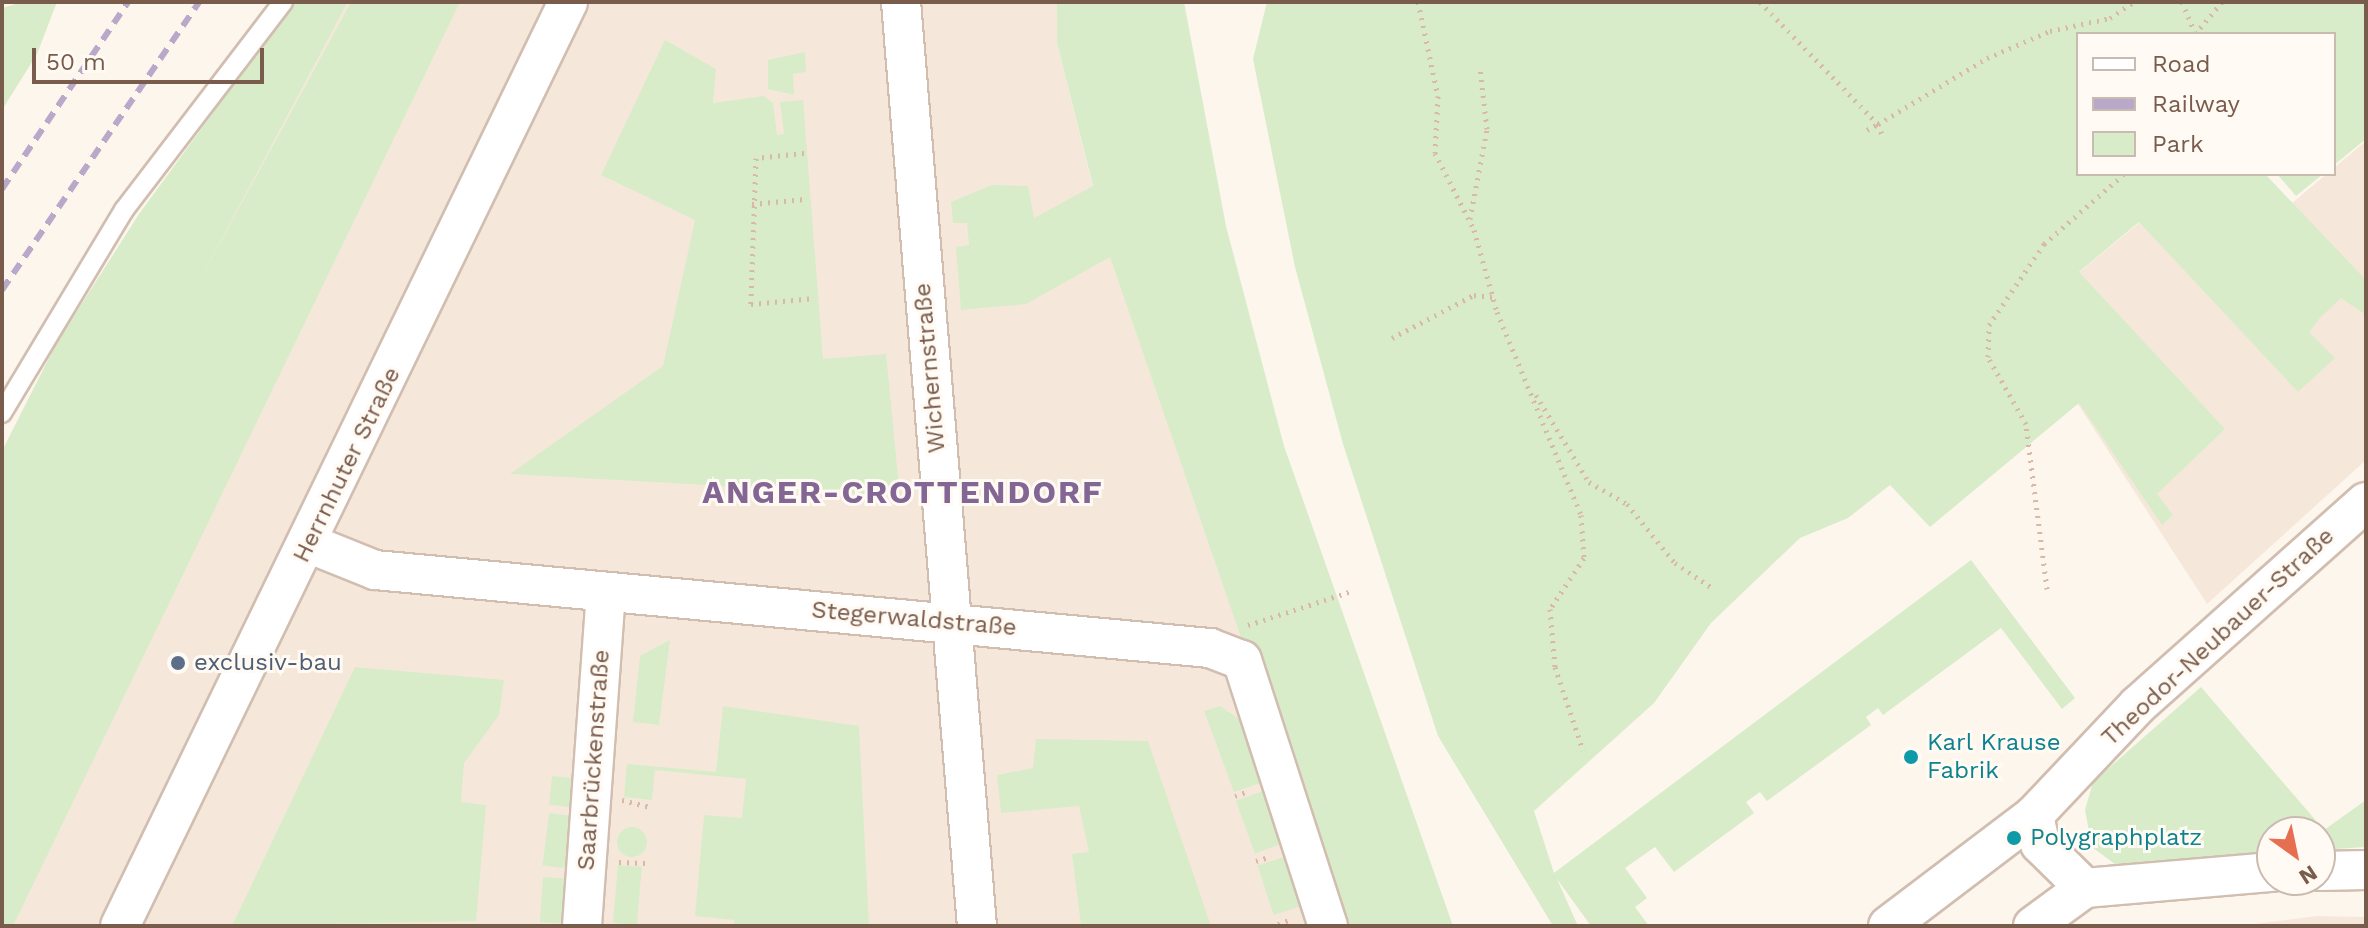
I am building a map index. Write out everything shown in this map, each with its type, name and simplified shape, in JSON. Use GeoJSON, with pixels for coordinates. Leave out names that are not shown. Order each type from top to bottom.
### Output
{"type":"FeatureCollection","features":[{"type":"Feature","properties":{"kind":"street","name":"Herrnhuter Straße"},"geometry":{"type":"LineString","coordinates":[[120,926],[310,544],[568,2]]}},
{"type":"Feature","properties":{"kind":"street","name":"Wichernstraße"},"geometry":{"type":"LineString","coordinates":[[901,2],[977,926]]}},
{"type":"Feature","properties":{"kind":"street","name":"Theodor-Neubauer-Straße"},"geometry":{"type":"LineString","coordinates":[[1888,926],[2034,815],[2138,705],[2366,502]]}},
{"type":"Feature","properties":{"kind":"street","name":"Stegerwaldstraße"},"geometry":{"type":"LineString","coordinates":[[310,544],[375,570],[606,594],[950,621],[1210,648],[1242,660],[1328,926]]}},
{"type":"Feature","properties":{"kind":"street","name":"Saarbrückenstraße"},"geometry":{"type":"LineString","coordinates":[[582,926],[606,594]]}},
{"type":"Feature","properties":{"kind":"street"},"geometry":{"type":"LineString","coordinates":[[2034,815],[2040,844],[2085,888]]}},
{"type":"Feature","properties":{"kind":"street"},"geometry":{"type":"LineString","coordinates":[[2336,871],[2366,870]]}},
{"type":"Feature","properties":{"kind":"street"},"geometry":{"type":"LineString","coordinates":[[2033,926],[2085,888],[2256,873]]}},
{"type":"Feature","properties":{"kind":"lane"},"geometry":{"type":"LineString","coordinates":[[2,413],[124,210],[283,2]]}},
{"type":"Feature","properties":{"kind":"path"},"geometry":{"type":"LineString","coordinates":[[1418,2],[1438,96],[1435,153],[1470,220],[1493,297],[1581,515],[1584,558],[1550,609],[1555,667],[1583,750]]}},
{"type":"Feature","properties":{"kind":"path"},"geometry":{"type":"LineString","coordinates":[[1760,2],[1878,124],[1883,137]]}},
{"type":"Feature","properties":{"kind":"path"},"geometry":{"type":"LineString","coordinates":[[1867,130],[1987,58],[2050,31],[2110,18],[2134,2]]}},
{"type":"Feature","properties":{"kind":"path"},"geometry":{"type":"LineString","coordinates":[[2182,2],[2195,32]]}},
{"type":"Feature","properties":{"kind":"path"},"geometry":{"type":"LineString","coordinates":[[2196,32],[2222,2]]}},
{"type":"Feature","properties":{"kind":"path"},"geometry":{"type":"LineString","coordinates":[[1470,220],[1487,129],[1480,68]]}},
{"type":"Feature","properties":{"kind":"path"},"geometry":{"type":"LineString","coordinates":[[804,153],[756,158],[752,204],[751,304],[815,298]]}},
{"type":"Feature","properties":{"kind":"path"},"geometry":{"type":"LineString","coordinates":[[2047,589],[2026,424],[1988,357],[1989,325],[2044,244],[2122,176]]}},
{"type":"Feature","properties":{"kind":"path"},"geometry":{"type":"LineString","coordinates":[[752,204],[805,199]]}},
{"type":"Feature","properties":{"kind":"path"},"geometry":{"type":"LineString","coordinates":[[1392,338],[1474,295],[1493,297]]}},
{"type":"Feature","properties":{"kind":"path"},"geometry":{"type":"LineString","coordinates":[[1533,391],[1589,482],[1627,504],[1675,563],[1714,589]]}},
{"type":"Feature","properties":{"kind":"path"},"geometry":{"type":"LineString","coordinates":[[1255,623],[1352,591]]}},
{"type":"Feature","properties":{"kind":"shaded area"},"geometry":{"type":"Polygon","coordinates":[[[348,2],[1057,2],[1057,43],[1110,256],[1340,926],[2,926],[97,470],[348,2]]]}},
{"type":"Feature","properties":{"kind":"shaded area"},"geometry":{"type":"Polygon","coordinates":[[[2366,141],[2366,460],[2207,604],[2023,319],[2196,176],[2267,176],[2292,203],[2324,176],[2336,176],[2336,166],[2366,141]]]}},
{"type":"Feature","properties":{"kind":"shaded area"},"geometry":{"type":"Polygon","coordinates":[[[2317,916],[2366,917],[2366,926],[2239,926],[2317,916]]]}},
{"type":"Feature","properties":{"kind":"green space"},"geometry":{"type":"Polygon","coordinates":[[[23,2],[57,2],[37,54],[2,110],[2,8],[23,2]]]}},
{"type":"Feature","properties":{"kind":"green space"},"geometry":{"type":"Polygon","coordinates":[[[294,2],[348,2],[188,302],[351,2],[460,2],[13,926],[2,926],[2,451],[56,344],[139,214],[294,2]]]}},
{"type":"Feature","properties":{"kind":"green space"},"geometry":{"type":"Polygon","coordinates":[[[1057,2],[1184,2],[1226,226],[1284,446],[1453,926],[1340,926],[1110,257],[1026,304],[961,310],[956,247],[969,245],[967,223],[953,223],[951,202],[992,185],[1028,186],[1034,218],[1093,186],[1057,43],[1057,2]]]}},
{"type":"Feature","properties":{"kind":"green space"},"geometry":{"type":"Polygon","coordinates":[[[1267,2],[2366,2],[2366,139],[2336,163],[2336,32],[2076,32],[2076,176],[2267,176],[2366,280],[2366,315],[2341,298],[2320,318],[2309,332],[2335,358],[2298,392],[2139,222],[2079,272],[2225,429],[2157,494],[2173,515],[2162,525],[2079,403],[1930,527],[1890,485],[1848,518],[1800,538],[1711,623],[1654,703],[1534,811],[1554,873],[1971,560],[2075,698],[2062,709],[2001,628],[1883,715],[1878,708],[1866,717],[1871,725],[1767,801],[1760,792],[1746,802],[1754,813],[1674,872],[1655,847],[1625,868],[1647,898],[1635,907],[1649,926],[1591,926],[1557,879],[1578,926],[1553,926],[1438,736],[1343,444],[1295,267],[1253,59],[1267,2]]]}},
{"type":"Feature","properties":{"kind":"green space"},"geometry":{"type":"Polygon","coordinates":[[[665,40],[716,69],[713,103],[764,96],[773,103],[777,135],[784,134],[780,102],[803,100],[823,359],[886,354],[900,496],[510,474],[663,366],[695,220],[601,175],[665,40]]]}},
{"type":"Feature","properties":{"kind":"green space"},"geometry":{"type":"Polygon","coordinates":[[[805,52],[806,72],[793,74],[794,95],[768,89],[768,60],[805,52]]]}},
{"type":"Feature","properties":{"kind":"green space"},"geometry":{"type":"Polygon","coordinates":[[[2279,176],[2321,176],[2296,196],[2279,176]]]}},
{"type":"Feature","properties":{"kind":"green space"},"geometry":{"type":"Polygon","coordinates":[[[670,640],[659,725],[633,722],[640,656],[670,640]]]}},
{"type":"Feature","properties":{"kind":"green space"},"geometry":{"type":"Polygon","coordinates":[[[355,667],[504,680],[499,715],[464,763],[461,802],[486,805],[476,921],[232,926],[355,667]]]}},
{"type":"Feature","properties":{"kind":"green space"},"geometry":{"type":"Polygon","coordinates":[[[2201,687],[2312,816],[2256,816],[2256,855],[2116,865],[2092,847],[2085,810],[2093,782],[2201,687]]]}},
{"type":"Feature","properties":{"kind":"green space"},"geometry":{"type":"Polygon","coordinates":[[[723,706],[859,726],[869,926],[734,926],[734,920],[695,916],[704,815],[742,818],[746,779],[655,770],[652,800],[624,797],[627,764],[716,772],[723,706]]]}},
{"type":"Feature","properties":{"kind":"green space"},"geometry":{"type":"Polygon","coordinates":[[[1220,706],[1239,719],[1260,783],[1234,792],[1204,711],[1220,706]]]}},
{"type":"Feature","properties":{"kind":"green space"},"geometry":{"type":"Polygon","coordinates":[[[1036,739],[1148,741],[1211,926],[1081,926],[1072,854],[1089,852],[1079,806],[1001,813],[997,775],[1033,768],[1036,739]]]}},
{"type":"Feature","properties":{"kind":"green space"},"geometry":{"type":"Polygon","coordinates":[[[552,776],[579,779],[576,808],[549,805],[552,776]]]}},
{"type":"Feature","properties":{"kind":"green space"},"geometry":{"type":"Polygon","coordinates":[[[1263,791],[1282,844],[1255,854],[1236,801],[1263,791]]]}},
{"type":"Feature","properties":{"kind":"green space"},"geometry":{"type":"Polygon","coordinates":[[[2366,800],[2366,847],[2336,849],[2336,821],[2366,800]]]}},
{"type":"Feature","properties":{"kind":"green space"},"geometry":{"type":"Polygon","coordinates":[[[549,813],[575,816],[568,869],[543,866],[549,813]]]}},
{"type":"Feature","properties":{"kind":"green space"},"geometry":{"type":"Polygon","coordinates":[[[632,827],[643,831],[647,842],[643,853],[632,857],[621,853],[617,842],[621,831],[632,827]]]}},
{"type":"Feature","properties":{"kind":"green space"},"geometry":{"type":"Polygon","coordinates":[[[1287,856],[1303,905],[1274,915],[1258,866],[1287,856]]]}},
{"type":"Feature","properties":{"kind":"green space"},"geometry":{"type":"Polygon","coordinates":[[[618,865],[642,867],[637,925],[613,923],[618,865]]]}},
{"type":"Feature","properties":{"kind":"green space"},"geometry":{"type":"Polygon","coordinates":[[[543,877],[569,879],[566,924],[540,922],[543,877]]]}},
{"type":"Feature","properties":{"kind":"railway"},"geometry":{"type":"LineString","coordinates":[[2,189],[128,2]]}},
{"type":"Feature","properties":{"kind":"railway"},"geometry":{"type":"LineString","coordinates":[[2,290],[199,2]]}},
{"type":"Feature","properties":{"kind":"place","name":"exclusiv-bau"},"geometry":{"type":"Point","coordinates":[178,663]}},
{"type":"Feature","properties":{"kind":"place","name":"Karl Krause Fabrik"},"geometry":{"type":"Point","coordinates":[1911,757]}},
{"type":"Feature","properties":{"kind":"place","name":"Polygraphplatz"},"geometry":{"type":"Point","coordinates":[2014,838]}},
{"type":"Feature","properties":{"kind":"district","name":"ANGER-CROTTENDORF"},"geometry":{"type":"Point","coordinates":[903,492]}}]}
